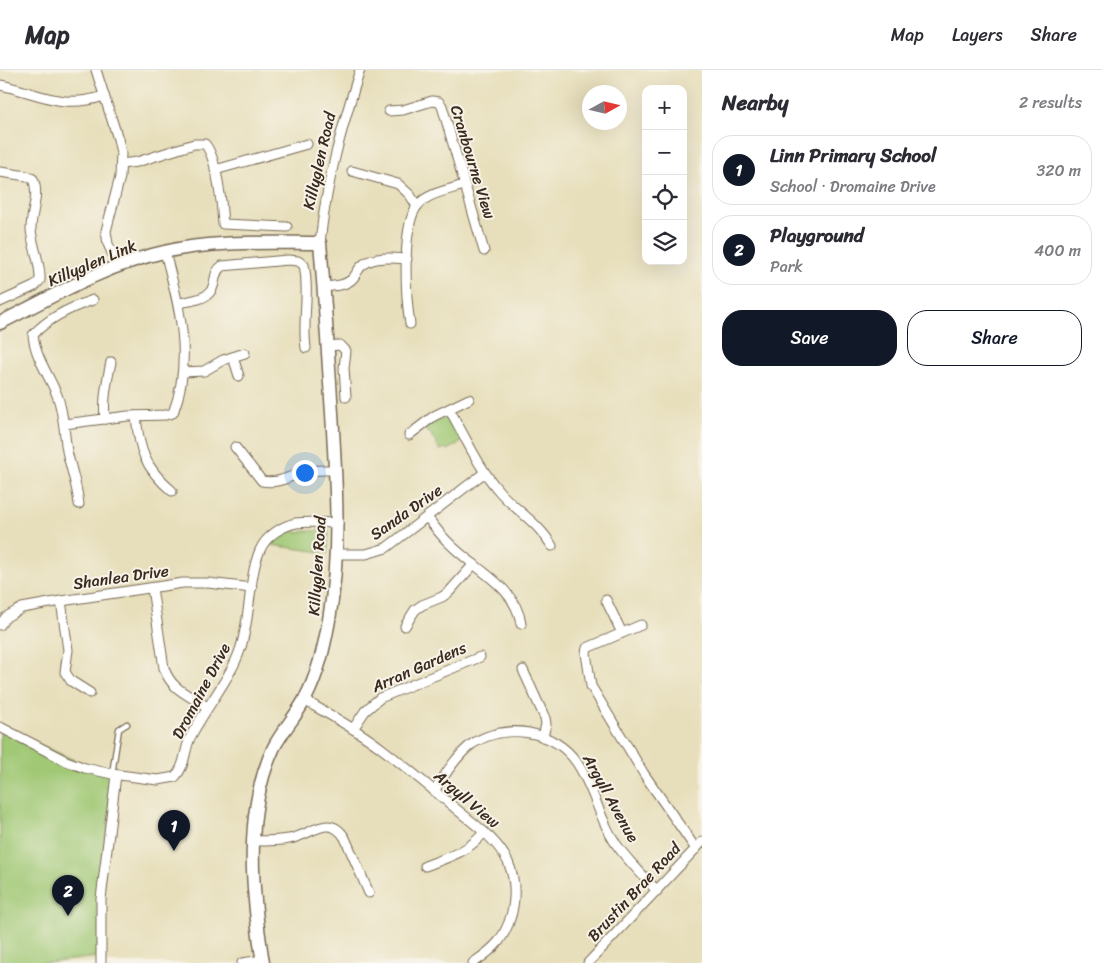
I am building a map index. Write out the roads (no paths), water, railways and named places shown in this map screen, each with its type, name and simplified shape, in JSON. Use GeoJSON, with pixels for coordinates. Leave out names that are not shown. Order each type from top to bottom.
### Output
{"type":"FeatureCollection","features":[{"type":"Feature","properties":{"kind":"street"},"geometry":{"type":"LineString","coordinates":[[96,70],[118,139],[121,164],[120,177],[106,230],[108,244],[118,266]]}},
{"type":"Feature","properties":{"kind":"street","name":"Killyglen Road"},"geometry":{"type":"LineString","coordinates":[[263,962],[257,916],[254,841],[258,800],[274,747],[304,700],[317,672],[329,619],[337,554],[338,523],[320,243],[333,160],[360,70]]}},
{"type":"Feature","properties":{"kind":"street"},"geometry":{"type":"LineString","coordinates":[[0,86],[63,102],[86,101],[104,96]]}},
{"type":"Feature","properties":{"kind":"street","name":"Cranbourne View"},"geometry":{"type":"LineString","coordinates":[[389,111],[403,110],[432,101],[439,102],[442,106],[484,251]]}},
{"type":"Feature","properties":{"kind":"street"},"geometry":{"type":"LineString","coordinates":[[121,164],[138,162],[200,143],[205,144],[208,147],[215,170],[221,200],[223,224],[287,227]]}},
{"type":"Feature","properties":{"kind":"street"},"geometry":{"type":"LineString","coordinates":[[215,170],[307,144]]}},
{"type":"Feature","properties":{"kind":"street"},"geometry":{"type":"LineString","coordinates":[[352,171],[398,184],[410,195],[417,206]]}},
{"type":"Feature","properties":{"kind":"street"},"geometry":{"type":"LineString","coordinates":[[0,172],[31,177],[36,186],[32,230],[41,274],[40,280],[35,286],[0,302]]}},
{"type":"Feature","properties":{"kind":"street"},"geometry":{"type":"LineString","coordinates":[[410,324],[407,259],[409,224],[417,206],[424,199],[464,185]]}},
{"type":"Feature","properties":{"kind":"street","name":"Killyglen Link"},"geometry":{"type":"LineString","coordinates":[[0,323],[118,266],[165,252],[212,245],[320,243]]}},
{"type":"Feature","properties":{"kind":"street"},"geometry":{"type":"LineString","coordinates":[[64,424],[173,413],[183,372],[184,338],[179,303],[165,252]]}},
{"type":"Feature","properties":{"kind":"street"},"geometry":{"type":"LineString","coordinates":[[324,286],[347,283],[364,264],[369,262],[386,258],[407,259]]}},
{"type":"Feature","properties":{"kind":"street"},"geometry":{"type":"LineString","coordinates":[[179,303],[210,293],[216,272],[222,266],[288,260],[298,261],[304,264],[306,275],[304,331],[306,348]]}},
{"type":"Feature","properties":{"kind":"street"},"geometry":{"type":"LineString","coordinates":[[79,504],[78,488],[68,453],[57,395],[42,365],[33,335],[37,330],[77,305],[93,300]]}},
{"type":"Feature","properties":{"kind":"street"},"geometry":{"type":"LineString","coordinates":[[328,346],[340,345],[346,351],[344,368],[346,396]]}},
{"type":"Feature","properties":{"kind":"street"},"geometry":{"type":"LineString","coordinates":[[183,372],[204,371],[223,360],[245,353]]}},
{"type":"Feature","properties":{"kind":"street"},"geometry":{"type":"LineString","coordinates":[[233,357],[239,376]]}},
{"type":"Feature","properties":{"kind":"street"},"geometry":{"type":"LineString","coordinates":[[105,419],[105,386],[111,362]]}},
{"type":"Feature","properties":{"kind":"street"},"geometry":{"type":"LineString","coordinates":[[409,435],[434,416],[469,399]]}},
{"type":"Feature","properties":{"kind":"street"},"geometry":{"type":"LineString","coordinates":[[449,409],[484,473],[502,494],[541,529],[552,546]]}},
{"type":"Feature","properties":{"kind":"street"},"geometry":{"type":"LineString","coordinates":[[136,416],[139,441],[145,459],[153,473],[172,491]]}},
{"type":"Feature","properties":{"kind":"street"},"geometry":{"type":"LineString","coordinates":[[234,447],[262,481],[273,483],[305,472],[335,470]]}},
{"type":"Feature","properties":{"kind":"street","name":"Sanda Drive"},"geometry":{"type":"LineString","coordinates":[[337,554],[377,552],[394,543],[484,473]]}},
{"type":"Feature","properties":{"kind":"street"},"geometry":{"type":"LineString","coordinates":[[427,517],[450,545],[505,591],[517,609],[520,624]]}},
{"type":"Feature","properties":{"kind":"street","name":"Dromaine Drive"},"geometry":{"type":"LineString","coordinates":[[0,728],[84,768],[114,775],[158,780],[174,777],[182,766],[190,737],[240,652],[246,632],[256,563],[261,548],[276,532],[287,526],[297,523],[338,523]]}},
{"type":"Feature","properties":{"kind":"street"},"geometry":{"type":"LineString","coordinates":[[405,626],[415,610],[449,592],[474,564]]}},
{"type":"Feature","properties":{"kind":"street","name":"Shanlea Drive"},"geometry":{"type":"LineString","coordinates":[[0,625],[6,617],[22,608],[61,601],[196,583],[252,588]]}},
{"type":"Feature","properties":{"kind":"street"},"geometry":{"type":"LineString","coordinates":[[152,588],[167,678],[174,686],[208,707]]}},
{"type":"Feature","properties":{"kind":"street"},"geometry":{"type":"LineString","coordinates":[[606,600],[622,633]]}},
{"type":"Feature","properties":{"kind":"street"},"geometry":{"type":"LineString","coordinates":[[61,601],[68,650],[66,672],[71,681],[90,693]]}},
{"type":"Feature","properties":{"kind":"street"},"geometry":{"type":"LineString","coordinates":[[640,625],[587,648],[586,653],[591,686],[644,774],[699,845]]}},
{"type":"Feature","properties":{"kind":"street","name":"Arran Gardens"},"geometry":{"type":"LineString","coordinates":[[353,729],[368,707],[380,698],[480,657]]}},
{"type":"Feature","properties":{"kind":"street"},"geometry":{"type":"LineString","coordinates":[[523,670],[545,718],[546,724],[543,737]]}},
{"type":"Feature","properties":{"kind":"street","name":"Argyll View"},"geometry":{"type":"LineString","coordinates":[[304,700],[380,747],[484,832],[501,850],[508,862],[514,888],[510,918],[499,941],[472,963]]}},
{"type":"Feature","properties":{"kind":"street","name":"Argyll Avenue"},"geometry":{"type":"LineString","coordinates":[[434,791],[456,759],[471,745],[480,740],[510,732],[529,733],[543,737],[564,749],[575,760],[614,839],[657,891]]}},
{"type":"Feature","properties":{"kind":"street"},"geometry":{"type":"LineString","coordinates":[[101,963],[101,899],[114,775]]}},
{"type":"Feature","properties":{"kind":"street"},"geometry":{"type":"LineString","coordinates":[[254,841],[290,839],[322,826],[333,827],[339,830],[344,838],[369,893]]}},
{"type":"Feature","properties":{"kind":"street"},"geometry":{"type":"LineString","coordinates":[[424,866],[469,848],[484,832]]}},
{"type":"Feature","properties":{"kind":"street","name":"Brustin Brae Road"},"geometry":{"type":"LineString","coordinates":[[588,963],[699,845]]}},
{"type":"Feature","properties":{"kind":"street"},"geometry":{"type":"LineString","coordinates":[[242,963],[263,962]]}},
{"type":"Feature","properties":{"kind":"lane"},"geometry":{"type":"LineString","coordinates":[[114,775],[119,729],[127,724]]}},
{"type":"Feature","properties":{"kind":"place","name":"Linn Primary School"},"geometry":{"type":"Point","coordinates":[174,851]}},
{"type":"Feature","properties":{"kind":"place","name":"Playground"},"geometry":{"type":"Point","coordinates":[68,916]}}]}
